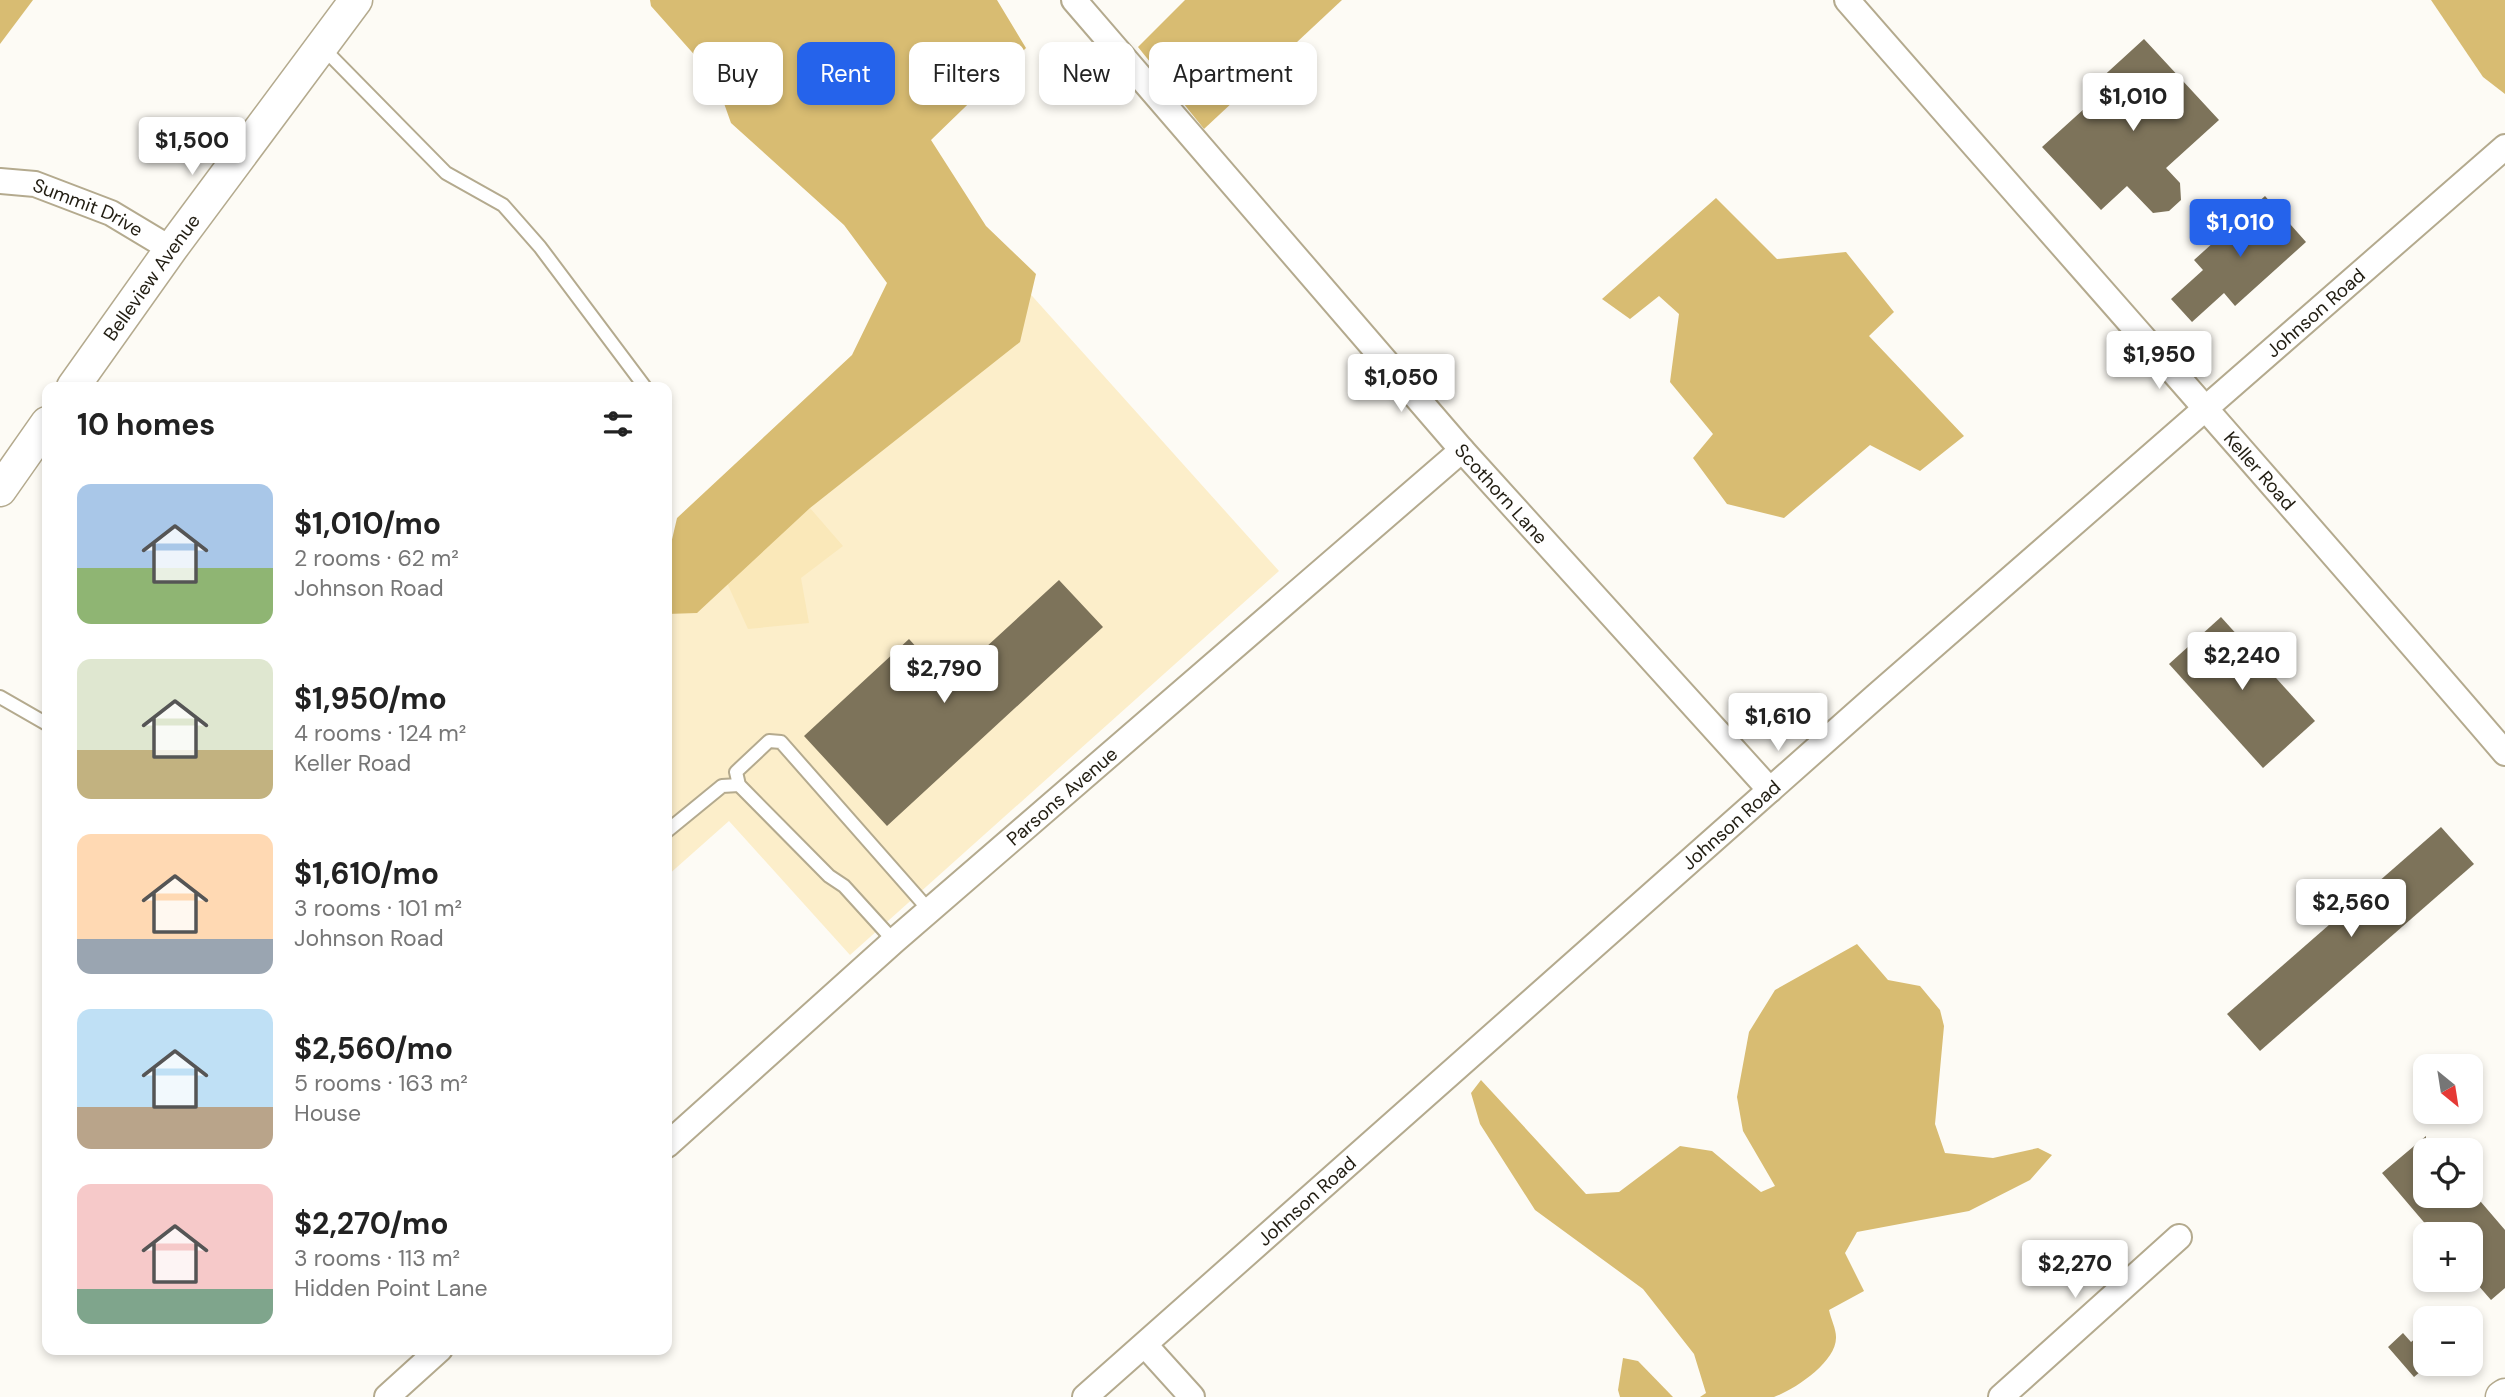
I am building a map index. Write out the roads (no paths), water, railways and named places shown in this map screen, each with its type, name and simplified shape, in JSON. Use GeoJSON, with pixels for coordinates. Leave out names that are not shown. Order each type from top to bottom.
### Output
{"type":"FeatureCollection","features":[{"type":"Feature","properties":{"kind":"street","name":"Belleview Avenue"},"geometry":{"type":"LineString","coordinates":[[77,382],[171,249],[356,0]]}},
{"type":"Feature","properties":{"kind":"street","name":"Scothorn Lane"},"geometry":{"type":"LineString","coordinates":[[1074,0],[1462,450],[1770,790]]}},
{"type":"Feature","properties":{"kind":"street","name":"Keller Road"},"geometry":{"type":"LineString","coordinates":[[1847,0],[2305,520],[2505,752]]}},
{"type":"Feature","properties":{"kind":"street","name":"Johnson Road"},"geometry":{"type":"LineString","coordinates":[[1085,1397],[2204,407],[2395,245],[2505,147]]}},
{"type":"Feature","properties":{"kind":"street","name":"Summit Drive"},"geometry":{"type":"LineString","coordinates":[[0,181],[35,184],[111,213],[171,249]]}},
{"type":"Feature","properties":{"kind":"street"},"geometry":{"type":"LineString","coordinates":[[0,490],[42,430]]}},
{"type":"Feature","properties":{"kind":"street","name":"Parsons Avenue"},"geometry":{"type":"LineString","coordinates":[[672,1141],[929,910],[1462,450]]}},
{"type":"Feature","properties":{"kind":"street"},"geometry":{"type":"LineString","coordinates":[[2005,1396],[2179,1237]]}},
{"type":"Feature","properties":{"kind":"street"},"geometry":{"type":"LineString","coordinates":[[1145,1345],[1192,1397]]}},
{"type":"Feature","properties":{"kind":"street"},"geometry":{"type":"LineString","coordinates":[[387,1397],[433,1355]]}},
{"type":"Feature","properties":{"kind":"lane"},"geometry":{"type":"LineString","coordinates":[[322,46],[446,173],[503,205],[540,247],[641,382]]}},
{"type":"Feature","properties":{"kind":"lane"},"geometry":{"type":"LineString","coordinates":[[0,697],[42,721]]}},
{"type":"Feature","properties":{"kind":"lane"},"geometry":{"type":"LineString","coordinates":[[894,941],[844,887],[829,876],[738,785],[736,772],[769,741],[781,741],[929,910]]}},
{"type":"Feature","properties":{"kind":"lane"},"geometry":{"type":"LineString","coordinates":[[672,827],[722,786],[738,785]]}}]}
